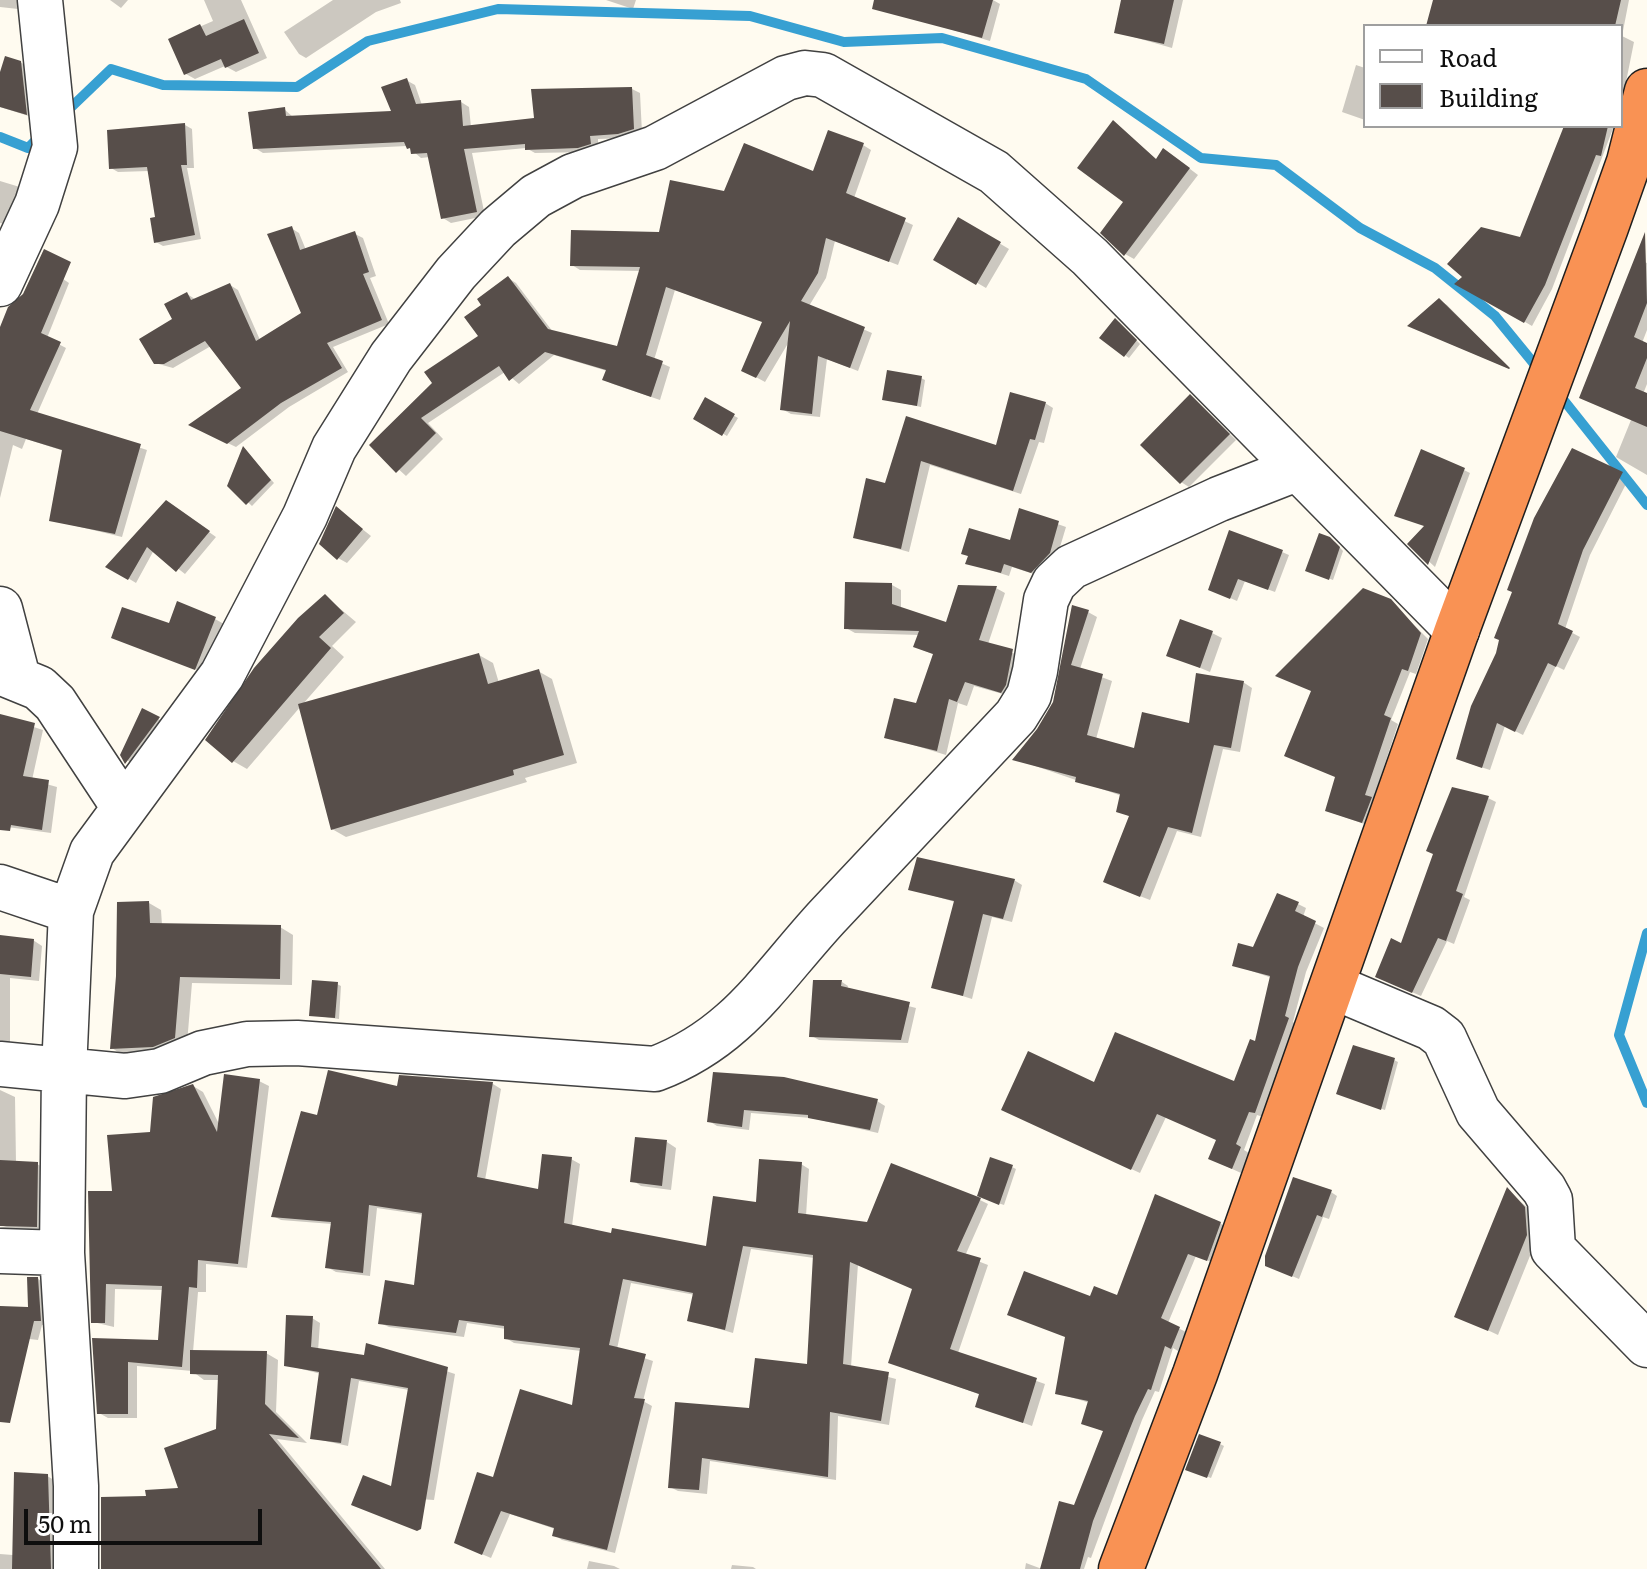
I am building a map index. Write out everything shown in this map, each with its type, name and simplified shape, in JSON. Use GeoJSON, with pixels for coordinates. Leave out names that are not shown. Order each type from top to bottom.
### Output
{"type":"FeatureCollection","features":[{"type":"Feature","properties":{"kind":"highway"},"geometry":{"type":"LineString","coordinates":[[1121,1569],[1195,1374],[1334,987],[1457,630],[1559,356],[1638,164],[1647,91]]}},
{"type":"Feature","properties":{"kind":"street"},"geometry":{"type":"LineString","coordinates":[[0,284],[37,204],[55,147],[40,0]]}},
{"type":"Feature","properties":{"kind":"street"},"geometry":{"type":"LineString","coordinates":[[76,1569],[76,1486],[62,1253],[64,1071],[71,911],[92,852],[222,675],[305,516],[334,448],[361,402],[391,357],[477,250],[536,196],[573,176],[655,148],[796,75],[823,75],[994,172],[1090,257],[1457,630]]}},
{"type":"Feature","properties":{"kind":"street"},"geometry":{"type":"LineString","coordinates":[[0,1064],[125,1076],[160,1071],[203,1053],[247,1044],[371,1048],[655,1069],[687,1057],[723,1033],[747,1009],[819,926],[1016,716],[1029,695],[1046,600],[1054,583],[1071,567],[1219,499],[1296,469]]}},
{"type":"Feature","properties":{"kind":"street"},"geometry":{"type":"LineString","coordinates":[[0,609],[9,675],[39,688],[55,703],[123,806]]}},
{"type":"Feature","properties":{"kind":"street"},"geometry":{"type":"LineString","coordinates":[[0,887],[71,911]]}},
{"type":"Feature","properties":{"kind":"street"},"geometry":{"type":"LineString","coordinates":[[1334,987],[1431,1028],[1444,1038],[1478,1112],[1550,1200],[1553,1249],[1647,1345]]}},
{"type":"Feature","properties":{"kind":"street"},"geometry":{"type":"LineString","coordinates":[[0,1251],[62,1253]]}},
{"type":"Feature","properties":{"kind":"building"},"geometry":{"type":"Polygon","coordinates":[[[874,0],[993,0],[982,38],[872,9],[874,0]]]}},
{"type":"Feature","properties":{"kind":"building"},"geometry":{"type":"Polygon","coordinates":[[[1121,0],[1174,0],[1164,44],[1114,33],[1121,0]]]}},
{"type":"Feature","properties":{"kind":"building"},"geometry":{"type":"Polygon","coordinates":[[[1433,0],[1621,0],[1615,24],[1427,24],[1433,0]]]}},
{"type":"Feature","properties":{"kind":"building"},"geometry":{"type":"Polygon","coordinates":[[[244,19],[259,53],[225,68],[221,59],[184,75],[168,39],[200,24],[206,36],[244,19]]]}},
{"type":"Feature","properties":{"kind":"building"},"geometry":{"type":"Polygon","coordinates":[[[5,56],[21,61],[27,115],[0,107],[0,72],[5,56]]]}},
{"type":"Feature","properties":{"kind":"building"},"geometry":{"type":"Polygon","coordinates":[[[407,78],[416,104],[461,100],[463,126],[534,118],[531,89],[632,87],[634,129],[618,134],[590,136],[591,144],[578,148],[525,150],[525,144],[464,149],[477,212],[441,219],[427,153],[411,154],[404,142],[253,149],[248,112],[285,107],[286,116],[391,111],[381,87],[407,78]]]}},
{"type":"Feature","properties":{"kind":"building"},"geometry":{"type":"Polygon","coordinates":[[[1113,120],[1156,159],[1163,148],[1190,168],[1124,256],[1100,233],[1123,202],[1077,168],[1113,120]]]}},
{"type":"Feature","properties":{"kind":"building"},"geometry":{"type":"Polygon","coordinates":[[[185,123],[187,165],[181,165],[195,235],[154,243],[150,218],[155,217],[147,167],[109,169],[107,130],[185,123]]]}},
{"type":"Feature","properties":{"kind":"building"},"geometry":{"type":"Polygon","coordinates":[[[1563,128],[1608,128],[1601,156],[1596,155],[1545,285],[1524,323],[1454,284],[1462,277],[1447,264],[1481,227],[1520,237],[1563,128]]]}},
{"type":"Feature","properties":{"kind":"building"},"geometry":{"type":"Polygon","coordinates":[[[828,130],[864,143],[846,193],[906,218],[889,262],[826,238],[818,273],[801,301],[865,327],[850,368],[818,356],[812,414],[780,410],[790,321],[756,378],[741,371],[762,322],[666,287],[646,355],[663,361],[651,397],[602,380],[606,370],[545,352],[509,381],[499,366],[421,418],[436,433],[396,473],[369,445],[432,383],[424,372],[478,336],[464,317],[481,305],[477,299],[508,276],[548,329],[617,346],[640,267],[570,266],[571,230],[659,232],[670,180],[724,191],[744,143],[813,171],[828,130]]]}},
{"type":"Feature","properties":{"kind":"building"},"geometry":{"type":"Polygon","coordinates":[[[958,217],[1001,242],[976,285],[933,260],[958,217]]]}},
{"type":"Feature","properties":{"kind":"building"},"geometry":{"type":"Polygon","coordinates":[[[292,226],[300,250],[355,231],[369,272],[363,274],[382,320],[327,343],[342,368],[281,403],[227,444],[188,425],[241,388],[205,341],[164,364],[154,364],[139,339],[172,319],[164,304],[187,292],[191,300],[230,283],[256,341],[301,313],[267,234],[292,226]]]}},
{"type":"Feature","properties":{"kind":"building"},"geometry":{"type":"Polygon","coordinates":[[[1645,232],[1647,303],[1634,337],[1647,343],[1647,358],[1635,388],[1647,393],[1647,427],[1579,398],[1645,232]]]}},
{"type":"Feature","properties":{"kind":"building"},"geometry":{"type":"Polygon","coordinates":[[[44,249],[71,262],[41,333],[61,342],[30,410],[141,444],[115,534],[49,521],[62,450],[0,431],[0,327],[8,307],[23,294],[44,249]]]}},
{"type":"Feature","properties":{"kind":"building"},"geometry":{"type":"Polygon","coordinates":[[[1439,298],[1510,368],[1509,369],[1407,326],[1439,298]]]}},
{"type":"Feature","properties":{"kind":"building"},"geometry":{"type":"Polygon","coordinates":[[[1115,318],[1137,340],[1124,357],[1099,338],[1115,318]]]}},
{"type":"Feature","properties":{"kind":"building"},"geometry":{"type":"Polygon","coordinates":[[[887,370],[922,376],[917,406],[882,400],[887,370]]]}},
{"type":"Feature","properties":{"kind":"building"},"geometry":{"type":"Polygon","coordinates":[[[1010,392],[1046,402],[1035,440],[1030,439],[1013,491],[921,461],[901,549],[853,538],[866,478],[885,483],[906,416],[996,445],[1010,392]]]}},
{"type":"Feature","properties":{"kind":"building"},"geometry":{"type":"Polygon","coordinates":[[[1190,394],[1230,434],[1180,484],[1140,445],[1190,394]]]}},
{"type":"Feature","properties":{"kind":"building"},"geometry":{"type":"Polygon","coordinates":[[[705,397],[735,414],[722,436],[693,419],[705,397]]]}},
{"type":"Feature","properties":{"kind":"building"},"geometry":{"type":"Polygon","coordinates":[[[243,446],[271,480],[246,505],[227,486],[243,446]]]}},
{"type":"Feature","properties":{"kind":"building"},"geometry":{"type":"Polygon","coordinates":[[[1572,448],[1623,472],[1583,550],[1558,624],[1573,631],[1556,667],[1548,663],[1515,732],[1497,723],[1482,768],[1456,759],[1471,706],[1496,653],[1499,640],[1494,638],[1512,592],[1507,590],[1534,518],[1572,448]]]}},
{"type":"Feature","properties":{"kind":"building"},"geometry":{"type":"Polygon","coordinates":[[[1421,449],[1465,468],[1428,565],[1407,544],[1424,526],[1394,516],[1421,449]]]}},
{"type":"Feature","properties":{"kind":"building"},"geometry":{"type":"Polygon","coordinates":[[[166,500],[210,531],[176,572],[147,547],[128,580],[105,567],[166,500]]]}},
{"type":"Feature","properties":{"kind":"building"},"geometry":{"type":"Polygon","coordinates":[[[336,506],[363,529],[337,560],[319,544],[336,506]]]}},
{"type":"Feature","properties":{"kind":"building"},"geometry":{"type":"Polygon","coordinates":[[[1019,508],[1059,521],[1050,553],[1031,573],[1004,564],[1001,573],[965,564],[968,556],[961,554],[969,528],[1010,540],[1019,508]]]}},
{"type":"Feature","properties":{"kind":"building"},"geometry":{"type":"Polygon","coordinates":[[[1229,530],[1283,550],[1268,590],[1238,579],[1230,599],[1208,590],[1229,530]]]}},
{"type":"Feature","properties":{"kind":"building"},"geometry":{"type":"Polygon","coordinates":[[[1319,533],[1330,537],[1340,547],[1329,580],[1305,571],[1319,533]]]}},
{"type":"Feature","properties":{"kind":"building"},"geometry":{"type":"Polygon","coordinates":[[[845,582],[892,583],[892,604],[946,622],[958,585],[997,586],[979,640],[1013,649],[1006,685],[1001,693],[965,682],[957,702],[949,699],[937,751],[884,738],[894,698],[916,703],[933,654],[913,647],[919,631],[844,629],[845,582]]]}},
{"type":"Feature","properties":{"kind":"building"},"geometry":{"type":"Polygon","coordinates":[[[1363,588],[1391,599],[1421,633],[1408,671],[1402,669],[1384,715],[1391,718],[1365,795],[1372,797],[1362,823],[1325,811],[1335,777],[1284,756],[1311,691],[1275,676],[1363,588]]]}},
{"type":"Feature","properties":{"kind":"building"},"geometry":{"type":"Polygon","coordinates":[[[325,594],[344,613],[319,637],[331,648],[232,763],[205,740],[254,668],[298,618],[325,594]]]}},
{"type":"Feature","properties":{"kind":"building"},"geometry":{"type":"Polygon","coordinates":[[[177,601],[216,617],[195,670],[111,638],[122,607],[169,623],[177,601]]]}},
{"type":"Feature","properties":{"kind":"building"},"geometry":{"type":"Polygon","coordinates":[[[1072,605],[1089,610],[1071,665],[1103,674],[1087,735],[1134,748],[1142,712],[1189,723],[1196,673],[1244,681],[1231,748],[1214,745],[1192,833],[1168,827],[1140,897],[1103,882],[1129,816],[1116,812],[1120,794],[1075,782],[1076,777],[1012,760],[1037,729],[1053,702],[1072,605]]]}},
{"type":"Feature","properties":{"kind":"building"},"geometry":{"type":"Polygon","coordinates":[[[1180,619],[1213,631],[1200,668],[1166,656],[1180,619]]]}},
{"type":"Feature","properties":{"kind":"building"},"geometry":{"type":"Polygon","coordinates":[[[479,653],[488,684],[539,669],[564,755],[513,770],[514,775],[331,830],[298,704],[479,653]]]}},
{"type":"Feature","properties":{"kind":"building"},"geometry":{"type":"Polygon","coordinates":[[[142,708],[160,717],[125,764],[120,755],[142,708]]]}},
{"type":"Feature","properties":{"kind":"building"},"geometry":{"type":"Polygon","coordinates":[[[0,714],[35,723],[23,776],[49,780],[42,830],[11,825],[10,831],[0,830],[0,714]]]}},
{"type":"Feature","properties":{"kind":"building"},"geometry":{"type":"Polygon","coordinates":[[[1452,787],[1489,796],[1456,891],[1463,894],[1446,941],[1438,938],[1412,993],[1375,977],[1391,938],[1401,943],[1433,854],[1426,851],[1452,787]]]}},
{"type":"Feature","properties":{"kind":"building"},"geometry":{"type":"Polygon","coordinates":[[[917,857],[1015,879],[1003,919],[983,914],[963,996],[931,988],[954,901],[908,890],[917,857]]]}},
{"type":"Feature","properties":{"kind":"building"},"geometry":{"type":"Polygon","coordinates":[[[1277,893],[1299,902],[1295,911],[1316,921],[1298,967],[1285,1016],[1289,1018],[1255,1113],[1249,1112],[1236,1144],[1241,1147],[1232,1169],[1208,1159],[1216,1140],[1157,1114],[1131,1170],[1001,1110],[1028,1051],[1094,1082],[1115,1032],[1234,1081],[1250,1039],[1255,1041],[1270,976],[1232,966],[1238,943],[1253,947],[1277,893]]]}},
{"type":"Feature","properties":{"kind":"building"},"geometry":{"type":"Polygon","coordinates":[[[149,901],[150,923],[281,925],[280,979],[180,977],[175,1038],[153,1047],[110,1049],[116,976],[117,902],[149,901]]]}},
{"type":"Feature","properties":{"kind":"building"},"geometry":{"type":"Polygon","coordinates":[[[0,935],[34,939],[31,977],[0,974],[0,935]]]}},
{"type":"Feature","properties":{"kind":"building"},"geometry":{"type":"Polygon","coordinates":[[[312,980],[338,982],[335,1018],[309,1016],[312,980]]]}},
{"type":"Feature","properties":{"kind":"building"},"geometry":{"type":"Polygon","coordinates":[[[813,980],[842,980],[841,986],[910,1002],[901,1040],[809,1037],[813,980]]]}},
{"type":"Feature","properties":{"kind":"building"},"geometry":{"type":"Polygon","coordinates":[[[1353,1045],[1395,1058],[1381,1110],[1336,1094],[1353,1045]]]}},
{"type":"Feature","properties":{"kind":"building"},"geometry":{"type":"Polygon","coordinates":[[[328,1070],[397,1086],[399,1075],[493,1082],[477,1177],[538,1189],[542,1154],[572,1157],[564,1223],[611,1233],[612,1228],[706,1246],[713,1196],[756,1202],[759,1159],[802,1162],[798,1213],[867,1222],[891,1163],[981,1198],[957,1251],[981,1258],[950,1349],[1037,1378],[1023,1423],[975,1407],[979,1394],[888,1363],[912,1289],[850,1262],[843,1364],[889,1372],[881,1421],[830,1412],[828,1477],[702,1458],[699,1490],[668,1488],[675,1402],[749,1408],[755,1358],[807,1364],[813,1255],[743,1246],[725,1330],[687,1321],[693,1293],[623,1279],[609,1345],[646,1354],[634,1398],[645,1399],[607,1550],[552,1536],[554,1528],[501,1511],[482,1555],[454,1543],[477,1472],[493,1477],[520,1389],[572,1405],[580,1348],[504,1339],[504,1326],[459,1320],[456,1333],[378,1324],[385,1280],[414,1285],[422,1213],[369,1205],[363,1273],[325,1268],[331,1222],[271,1217],[301,1111],[317,1115],[328,1070]]]}},
{"type":"Feature","properties":{"kind":"building"},"geometry":{"type":"Polygon","coordinates":[[[713,1072],[784,1077],[878,1099],[870,1130],[808,1118],[808,1115],[744,1110],[742,1127],[707,1122],[713,1072]]]}},
{"type":"Feature","properties":{"kind":"building"},"geometry":{"type":"Polygon","coordinates":[[[224,1074],[260,1079],[238,1264],[198,1260],[197,1288],[189,1287],[182,1367],[128,1362],[128,1414],[97,1414],[92,1338],[158,1340],[162,1286],[106,1284],[105,1323],[91,1323],[88,1191],[112,1191],[107,1135],[150,1132],[153,1097],[193,1084],[217,1132],[224,1074]]]}},
{"type":"Feature","properties":{"kind":"building"},"geometry":{"type":"Polygon","coordinates":[[[635,1137],[667,1140],[662,1186],[630,1182],[635,1137]]]}},
{"type":"Feature","properties":{"kind":"building"},"geometry":{"type":"Polygon","coordinates":[[[990,1157],[1013,1165],[999,1205],[977,1196],[990,1157]]]}},
{"type":"Feature","properties":{"kind":"building"},"geometry":{"type":"Polygon","coordinates":[[[0,1160],[38,1162],[37,1227],[0,1226],[0,1160]]]}},
{"type":"Feature","properties":{"kind":"building"},"geometry":{"type":"Polygon","coordinates":[[[1293,1177],[1332,1190],[1322,1217],[1317,1215],[1292,1277],[1265,1266],[1265,1256],[1293,1177]]]}},
{"type":"Feature","properties":{"kind":"building"},"geometry":{"type":"Polygon","coordinates":[[[1507,1187],[1525,1207],[1527,1235],[1488,1331],[1454,1317],[1507,1187]]]}},
{"type":"Feature","properties":{"kind":"building"},"geometry":{"type":"Polygon","coordinates":[[[1155,1194],[1221,1222],[1207,1261],[1188,1254],[1161,1318],[1180,1327],[1171,1349],[1165,1346],[1151,1390],[1148,1389],[1135,1416],[1093,1521],[1080,1569],[1040,1569],[1059,1501],[1074,1505],[1103,1431],[1081,1424],[1088,1401],[1055,1394],[1065,1337],[1007,1315],[1024,1271],[1090,1296],[1094,1286],[1117,1295],[1155,1194]]]}},
{"type":"Feature","properties":{"kind":"building"},"geometry":{"type":"Polygon","coordinates":[[[27,1277],[38,1277],[41,1321],[34,1321],[10,1423],[0,1422],[0,1306],[28,1307],[27,1277]]]}},
{"type":"Feature","properties":{"kind":"building"},"geometry":{"type":"Polygon","coordinates":[[[286,1315],[313,1316],[311,1347],[364,1355],[366,1343],[448,1367],[421,1529],[417,1531],[351,1505],[363,1475],[391,1486],[408,1388],[351,1378],[341,1443],[310,1439],[319,1372],[284,1366],[286,1315]]]}},
{"type":"Feature","properties":{"kind":"building"},"geometry":{"type":"Polygon","coordinates":[[[190,1350],[267,1351],[265,1404],[299,1438],[269,1434],[381,1569],[101,1569],[101,1497],[146,1496],[145,1490],[178,1488],[164,1448],[216,1429],[218,1375],[190,1374],[190,1350]]]}},
{"type":"Feature","properties":{"kind":"building"},"geometry":{"type":"Polygon","coordinates":[[[1199,1434],[1221,1442],[1207,1478],[1185,1470],[1199,1434]]]}},
{"type":"Feature","properties":{"kind":"building"},"geometry":{"type":"Polygon","coordinates":[[[14,1472],[48,1474],[51,1569],[12,1569],[14,1472]]]}},
{"type":"Feature","properties":{"kind":"waterway"},"geometry":{"type":"LineString","coordinates":[[63,115],[111,69],[163,85],[297,87],[368,41],[498,9],[750,16],[844,42],[942,38],[1086,79],[1201,158],[1276,165],[1360,228],[1435,268],[1495,316],[1540,371]]}},
{"type":"Feature","properties":{"kind":"waterway"},"geometry":{"type":"LineString","coordinates":[[0,137],[28,148],[42,134]]}},
{"type":"Feature","properties":{"kind":"waterway"},"geometry":{"type":"LineString","coordinates":[[1558,393],[1647,505]]}},
{"type":"Feature","properties":{"kind":"waterway"},"geometry":{"type":"LineString","coordinates":[[1647,933],[1619,1035],[1647,1103]]}}]}
